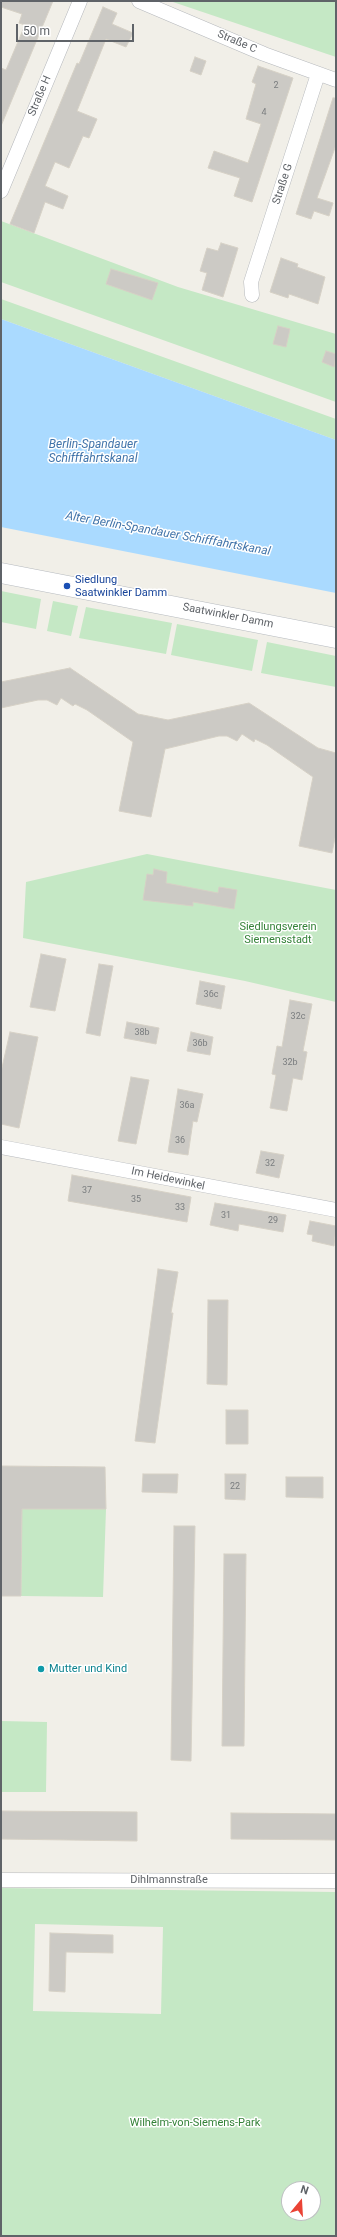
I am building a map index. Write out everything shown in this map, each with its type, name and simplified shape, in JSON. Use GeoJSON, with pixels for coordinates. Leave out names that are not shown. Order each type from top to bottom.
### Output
{"type":"FeatureCollection","features":[{"type":"Feature","properties":{"kind":"main road","name":"Saatwinkler Damm"},"geometry":{"type":"LineString","coordinates":[[1,574],[336,638]]}},
{"type":"Feature","properties":{"kind":"street","name":"Straße H"},"geometry":{"type":"LineString","coordinates":[[1,191],[80,1]]}},
{"type":"Feature","properties":{"kind":"street","name":"Straße C"},"geometry":{"type":"LineString","coordinates":[[138,1],[264,54],[336,80]]}},
{"type":"Feature","properties":{"kind":"street","name":"Straße G"},"geometry":{"type":"LineString","coordinates":[[252,295],[251,282],[318,74]]}},
{"type":"Feature","properties":{"kind":"street","name":"Im Heidewinkel"},"geometry":{"type":"LineString","coordinates":[[1,1147],[336,1210]]}},
{"type":"Feature","properties":{"kind":"street","name":"Dihlmannstraße"},"geometry":{"type":"LineString","coordinates":[[1,1880],[336,1881]]}},
{"type":"Feature","properties":{"kind":"green space"},"geometry":{"type":"Polygon","coordinates":[[[170,1],[336,1],[336,57],[170,1]]]}},
{"type":"Feature","properties":{"kind":"green space"},"geometry":{"type":"Polygon","coordinates":[[[1,221],[178,287],[336,334],[336,402],[1,282],[1,221]]]}},
{"type":"Feature","properties":{"kind":"green space"},"geometry":{"type":"Polygon","coordinates":[[[1,299],[336,419],[336,440],[1,319],[1,299]]]}},
{"type":"Feature","properties":{"kind":"green space"},"geometry":{"type":"Polygon","coordinates":[[[1,591],[41,599],[36,629],[1,622],[1,591]]]}},
{"type":"Feature","properties":{"kind":"green space"},"geometry":{"type":"Polygon","coordinates":[[[53,601],[78,606],[71,636],[47,631],[53,601]]]}},
{"type":"Feature","properties":{"kind":"green space"},"geometry":{"type":"Polygon","coordinates":[[[86,607],[172,623],[166,654],[79,638],[86,607]]]}},
{"type":"Feature","properties":{"kind":"green space"},"geometry":{"type":"Polygon","coordinates":[[[177,624],[258,640],[252,671],[171,655],[177,624]]]}},
{"type":"Feature","properties":{"kind":"green space"},"geometry":{"type":"Polygon","coordinates":[[[267,642],[336,656],[336,687],[261,673],[267,642]]]}},
{"type":"Feature","properties":{"kind":"green space","name":"Siedlungsverein Siemensstadt"},"geometry":{"type":"Polygon","coordinates":[[[147,854],[336,890],[336,1002],[245,981],[23,938],[26,882],[147,854]]]}},
{"type":"Feature","properties":{"kind":"green space"},"geometry":{"type":"Polygon","coordinates":[[[22,1509],[106,1509],[103,1597],[21,1596],[22,1509]]]}},
{"type":"Feature","properties":{"kind":"green space"},"geometry":{"type":"Polygon","coordinates":[[[1,1721],[47,1722],[46,1792],[1,1792],[1,1721]]]}},
{"type":"Feature","properties":{"kind":"green space","name":"Wilhelm-von-Siemens-Park"},"geometry":{"type":"Polygon","coordinates":[[[1,1888],[336,1892],[336,2236],[1,2236],[1,1888]],[[35,1924],[33,2011],[161,2014],[163,1927],[35,1924]]]}},
{"type":"Feature","properties":{"kind":"water","name":"Berlin-Spandauer Schifffahrtskanal"},"geometry":{"type":"Polygon","coordinates":[[[1,319],[336,440],[336,593],[1,527],[1,319]]]}},
{"type":"Feature","properties":{"kind":"building"},"geometry":{"type":"Polygon","coordinates":[[[1,1],[53,1],[1,126],[1,68],[6,70],[25,25],[19,23],[22,14],[1,7],[1,1]]]}},
{"type":"Feature","properties":{"kind":"building"},"geometry":{"type":"Polygon","coordinates":[[[103,7],[117,13],[112,24],[133,33],[126,47],[106,39],[77,111],[97,119],[89,138],[83,136],[69,168],[55,162],[45,186],[68,196],[63,209],[45,202],[34,233],[10,224],[77,63],[79,64],[103,7]]]}},
{"type":"Feature","properties":{"kind":"building"},"geometry":{"type":"Polygon","coordinates":[[[195,57],[206,61],[201,75],[190,71],[195,57]]]}},
{"type":"Feature","properties":{"kind":"building"},"geometry":{"type":"Polygon","coordinates":[[[258,66],[293,78],[252,202],[234,196],[240,178],[208,168],[214,151],[248,163],[261,124],[246,119],[256,84],[252,82],[258,66]]]}},
{"type":"Feature","properties":{"kind":"building"},"geometry":{"type":"Polygon","coordinates":[[[333,98],[336,98],[336,145],[317,198],[333,203],[329,216],[314,211],[311,219],[296,214],[333,98]]]}},
{"type":"Feature","properties":{"kind":"building"},"geometry":{"type":"Polygon","coordinates":[[[221,243],[238,248],[223,297],[202,290],[207,273],[200,271],[207,248],[218,251],[221,243]]]}},
{"type":"Feature","properties":{"kind":"building"},"geometry":{"type":"Polygon","coordinates":[[[281,258],[298,264],[297,267],[325,277],[318,304],[289,294],[288,298],[270,292],[281,258]]]}},
{"type":"Feature","properties":{"kind":"building"},"geometry":{"type":"Polygon","coordinates":[[[111,269],[158,283],[152,300],[106,284],[111,269]]]}},
{"type":"Feature","properties":{"kind":"building"},"geometry":{"type":"Polygon","coordinates":[[[278,326],[290,329],[286,347],[273,344],[278,326]]]}},
{"type":"Feature","properties":{"kind":"building"},"geometry":{"type":"Polygon","coordinates":[[[326,351],[336,354],[334,367],[322,362],[326,351]]]}},
{"type":"Feature","properties":{"kind":"building"},"geometry":{"type":"Polygon","coordinates":[[[70,668],[138,714],[168,720],[249,703],[318,748],[336,753],[336,833],[332,853],[299,846],[313,777],[267,745],[255,739],[254,742],[242,734],[237,741],[227,736],[219,736],[165,749],[151,817],[119,811],[133,742],[87,710],[75,704],[73,706],[61,698],[57,705],[47,700],[38,700],[1,708],[1,682],[70,668]]]}},
{"type":"Feature","properties":{"kind":"building"},"geometry":{"type":"Polygon","coordinates":[[[154,869],[167,872],[166,883],[218,893],[219,887],[237,890],[234,909],[193,902],[193,906],[143,900],[147,874],[153,875],[154,869]]]}},
{"type":"Feature","properties":{"kind":"building"},"geometry":{"type":"Polygon","coordinates":[[[41,954],[66,959],[55,1011],[30,1007],[41,954]]]}},
{"type":"Feature","properties":{"kind":"building"},"geometry":{"type":"Polygon","coordinates":[[[99,964],[113,966],[100,1036],[86,1033],[99,964]]]}},
{"type":"Feature","properties":{"kind":"building"},"geometry":{"type":"Polygon","coordinates":[[[200,981],[225,986],[221,1009],[196,1004],[200,981]]]}},
{"type":"Feature","properties":{"kind":"building"},"geometry":{"type":"Polygon","coordinates":[[[290,1000],[312,1004],[303,1051],[307,1052],[302,1080],[293,1078],[287,1111],[270,1108],[276,1075],[272,1074],[277,1046],[282,1047],[290,1000]]]}},
{"type":"Feature","properties":{"kind":"building"},"geometry":{"type":"Polygon","coordinates":[[[127,1022],[159,1028],[156,1044],[124,1038],[127,1022]]]}},
{"type":"Feature","properties":{"kind":"building"},"geometry":{"type":"Polygon","coordinates":[[[10,1032],[38,1037],[19,1128],[1,1124],[1,1072],[10,1032]]]}},
{"type":"Feature","properties":{"kind":"building"},"geometry":{"type":"Polygon","coordinates":[[[191,1032],[213,1037],[210,1055],[187,1051],[191,1032]]]}},
{"type":"Feature","properties":{"kind":"building"},"geometry":{"type":"Polygon","coordinates":[[[131,1077],[149,1080],[136,1144],[118,1141],[131,1077]]]}},
{"type":"Feature","properties":{"kind":"building"},"geometry":{"type":"Polygon","coordinates":[[[178,1089],[203,1094],[197,1122],[193,1121],[188,1155],[168,1152],[178,1089]]]}},
{"type":"Feature","properties":{"kind":"building"},"geometry":{"type":"Polygon","coordinates":[[[261,1151],[284,1155],[279,1178],[256,1173],[261,1151]]]}},
{"type":"Feature","properties":{"kind":"building"},"geometry":{"type":"Polygon","coordinates":[[[72,1175],[191,1197],[187,1222],[68,1201],[72,1175]]]}},
{"type":"Feature","properties":{"kind":"building"},"geometry":{"type":"Polygon","coordinates":[[[215,1203],[286,1215],[283,1232],[239,1224],[238,1231],[210,1225],[215,1203]]]}},
{"type":"Feature","properties":{"kind":"building"},"geometry":{"type":"Polygon","coordinates":[[[310,1221],[336,1226],[334,1246],[312,1241],[313,1235],[307,1234],[310,1221]]]}},
{"type":"Feature","properties":{"kind":"building"},"geometry":{"type":"Polygon","coordinates":[[[158,1269],[178,1272],[171,1313],[173,1313],[155,1443],[135,1441],[158,1269]]]}},
{"type":"Feature","properties":{"kind":"building"},"geometry":{"type":"Polygon","coordinates":[[[208,1300],[228,1300],[227,1385],[207,1384],[208,1300]]]}},
{"type":"Feature","properties":{"kind":"building"},"geometry":{"type":"Polygon","coordinates":[[[226,1410],[248,1410],[248,1444],[226,1444],[226,1410]]]}},
{"type":"Feature","properties":{"kind":"building"},"geometry":{"type":"Polygon","coordinates":[[[1,1466],[105,1467],[106,1509],[22,1509],[21,1596],[1,1596],[1,1466]]]}},
{"type":"Feature","properties":{"kind":"building"},"geometry":{"type":"Polygon","coordinates":[[[143,1474],[178,1474],[177,1493],[142,1492],[143,1474]]]}},
{"type":"Feature","properties":{"kind":"building"},"geometry":{"type":"Polygon","coordinates":[[[225,1474],[246,1474],[245,1500],[225,1499],[225,1474]]]}},
{"type":"Feature","properties":{"kind":"building"},"geometry":{"type":"Polygon","coordinates":[[[286,1477],[323,1477],[323,1498],[286,1497],[286,1477]]]}},
{"type":"Feature","properties":{"kind":"building"},"geometry":{"type":"Polygon","coordinates":[[[174,1526],[195,1526],[191,1761],[171,1760],[174,1526]]]}},
{"type":"Feature","properties":{"kind":"building"},"geometry":{"type":"Polygon","coordinates":[[[224,1554],[246,1554],[244,1746],[222,1746],[224,1554]]]}},
{"type":"Feature","properties":{"kind":"building"},"geometry":{"type":"Polygon","coordinates":[[[1,1811],[137,1812],[137,1841],[1,1839],[1,1811]]]}},
{"type":"Feature","properties":{"kind":"building"},"geometry":{"type":"Polygon","coordinates":[[[231,1813],[336,1814],[336,1840],[231,1839],[231,1813]]]}},
{"type":"Feature","properties":{"kind":"building"},"geometry":{"type":"Polygon","coordinates":[[[50,1933],[113,1935],[113,1953],[66,1952],[65,1992],[49,1991],[50,1933]]]}},
{"type":"Feature","properties":{"kind":"place","name":"Siedlung Saatwinkler Damm"},"geometry":{"type":"Point","coordinates":[67,586]}},
{"type":"Feature","properties":{"kind":"place","name":"Mutter und Kind"},"geometry":{"type":"Point","coordinates":[41,1669]}},
{"type":"Feature","properties":{"kind":"water label","name":"Alter Berlin-Spandauer Schifffahrtskanal"},"geometry":{"type":"Point","coordinates":[168,534]}}]}
